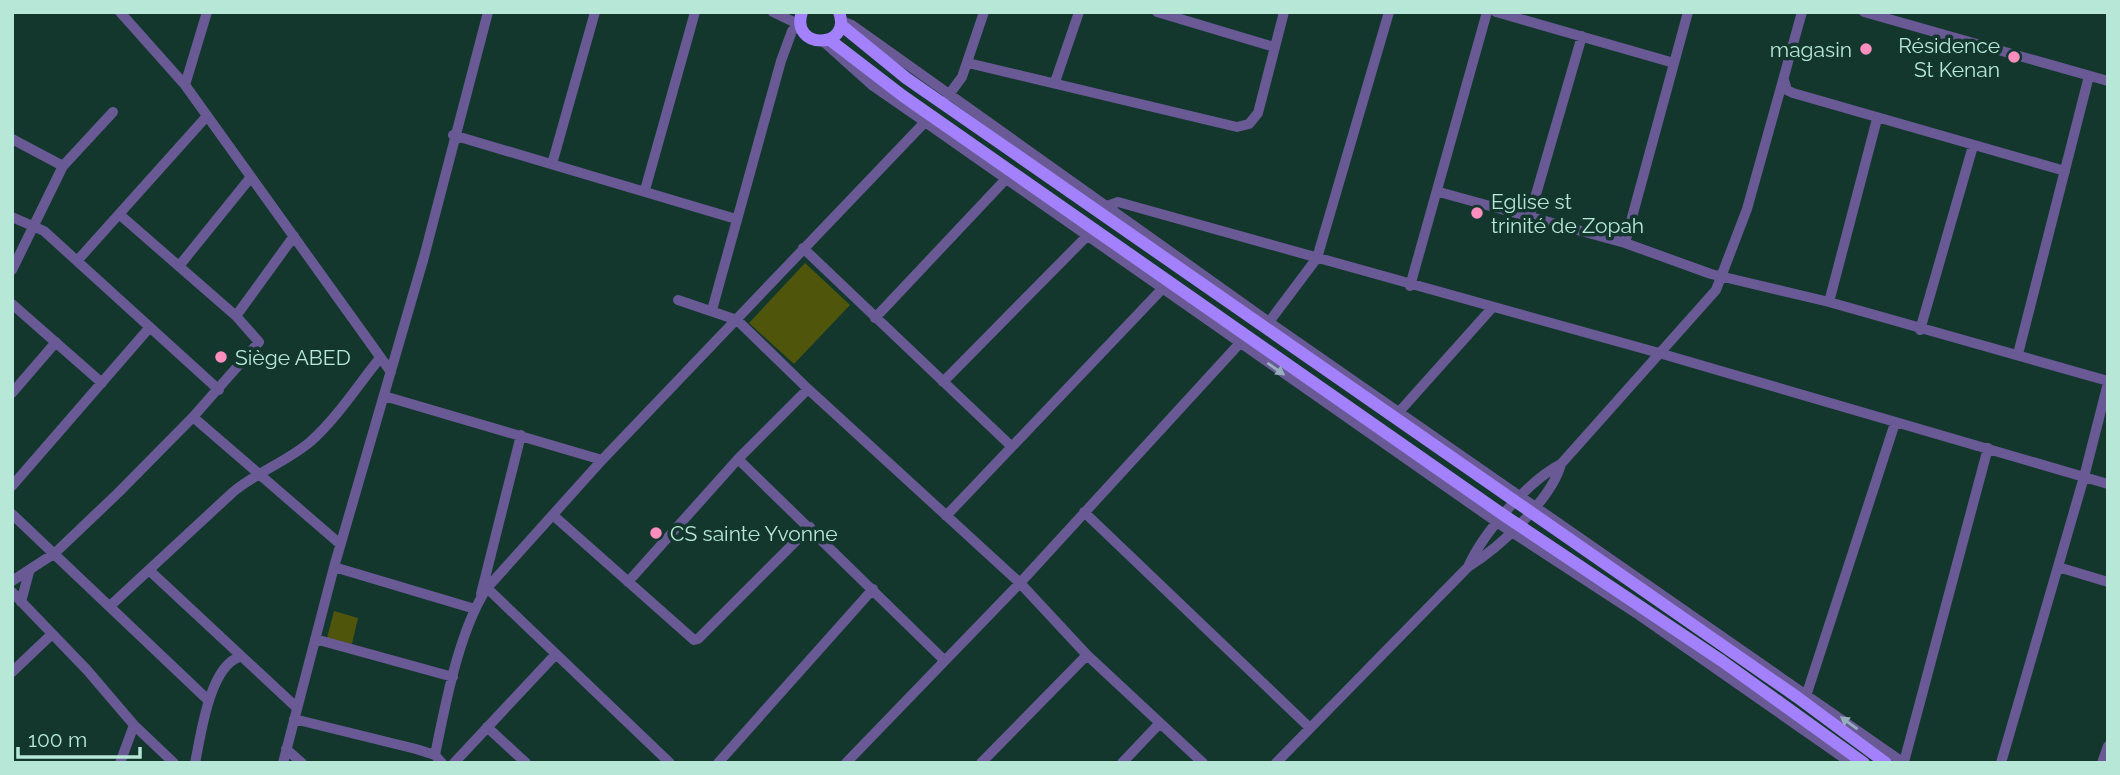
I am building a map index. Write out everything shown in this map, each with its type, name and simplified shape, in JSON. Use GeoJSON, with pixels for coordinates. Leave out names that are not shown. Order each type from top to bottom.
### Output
{"type":"FeatureCollection","features":[{"type":"Feature","properties":{"kind":"main road"},"geometry":{"type":"LineString","coordinates":[[798,17],[807,37],[827,41],[1502,519],[1734,668],[1864,763]]}},
{"type":"Feature","properties":{"kind":"main road"},"geometry":{"type":"LineString","coordinates":[[827,41],[841,20],[906,78],[1531,509],[1886,763]]}},
{"type":"Feature","properties":{"kind":"street"},"geometry":{"type":"LineString","coordinates":[[120,12],[185,85],[391,372]]}},
{"type":"Feature","properties":{"kind":"street"},"geometry":{"type":"LineString","coordinates":[[185,85],[208,12]]}},
{"type":"Feature","properties":{"kind":"street"},"geometry":{"type":"LineString","coordinates":[[283,763],[340,544],[424,257],[453,135],[488,12]]}},
{"type":"Feature","properties":{"kind":"street"},"geometry":{"type":"LineString","coordinates":[[552,164],[594,12]]}},
{"type":"Feature","properties":{"kind":"street"},"geometry":{"type":"LineString","coordinates":[[645,190],[695,12]]}},
{"type":"Feature","properties":{"kind":"street"},"geometry":{"type":"LineString","coordinates":[[712,310],[781,61],[798,17],[774,12]]}},
{"type":"Feature","properties":{"kind":"street"},"geometry":{"type":"LineString","coordinates":[[948,96],[968,63],[984,12]]}},
{"type":"Feature","properties":{"kind":"street"},"geometry":{"type":"LineString","coordinates":[[1055,82],[1079,12]]}},
{"type":"Feature","properties":{"kind":"street"},"geometry":{"type":"LineString","coordinates":[[1157,12],[1274,47]]}},
{"type":"Feature","properties":{"kind":"street"},"geometry":{"type":"LineString","coordinates":[[968,63],[1237,127],[1249,124],[1258,113],[1284,12]]}},
{"type":"Feature","properties":{"kind":"street"},"geometry":{"type":"LineString","coordinates":[[1269,322],[1317,258],[1389,12]]}},
{"type":"Feature","properties":{"kind":"street"},"geometry":{"type":"LineString","coordinates":[[1410,286],[1439,192],[1487,12]]}},
{"type":"Feature","properties":{"kind":"street"},"geometry":{"type":"LineString","coordinates":[[1496,12],[1674,63]]}},
{"type":"Feature","properties":{"kind":"street"},"geometry":{"type":"LineString","coordinates":[[1625,243],[1688,12]]}},
{"type":"Feature","properties":{"kind":"street"},"geometry":{"type":"LineString","coordinates":[[1468,567],[1478,545],[1545,472],[1561,464],[1710,299],[1747,208],[1802,12]]}},
{"type":"Feature","properties":{"kind":"street"},"geometry":{"type":"LineString","coordinates":[[1864,12],[2108,81]]}},
{"type":"Feature","properties":{"kind":"street"},"geometry":{"type":"LineString","coordinates":[[1909,25],[1912,12]]}},
{"type":"Feature","properties":{"kind":"street"},"geometry":{"type":"LineString","coordinates":[[841,20],[852,25],[948,96],[1399,412],[1519,501]]}},
{"type":"Feature","properties":{"kind":"street"},"geometry":{"type":"LineString","coordinates":[[1530,215],[1582,36]]}},
{"type":"Feature","properties":{"kind":"street"},"geometry":{"type":"LineString","coordinates":[[827,41],[873,86],[1240,343],[1502,519]]}},
{"type":"Feature","properties":{"kind":"street"},"geometry":{"type":"LineString","coordinates":[[2018,354],[2089,76]]}},
{"type":"Feature","properties":{"kind":"street"},"geometry":{"type":"LineString","coordinates":[[1783,79],[1787,90],[1793,93],[2065,172]]}},
{"type":"Feature","properties":{"kind":"street"},"geometry":{"type":"LineString","coordinates":[[12,270],[62,166],[113,112]]}},
{"type":"Feature","properties":{"kind":"street"},"geometry":{"type":"LineString","coordinates":[[77,261],[207,116]]}},
{"type":"Feature","properties":{"kind":"street"},"geometry":{"type":"LineString","coordinates":[[1829,302],[1877,119]]}},
{"type":"Feature","properties":{"kind":"street"},"geometry":{"type":"LineString","coordinates":[[293,719],[438,759],[453,677],[475,609],[487,587],[554,516],[601,460],[925,122]]}},
{"type":"Feature","properties":{"kind":"street"},"geometry":{"type":"LineString","coordinates":[[453,135],[736,219]]}},
{"type":"Feature","properties":{"kind":"street"},"geometry":{"type":"LineString","coordinates":[[12,139],[62,166]]}},
{"type":"Feature","properties":{"kind":"street"},"geometry":{"type":"LineString","coordinates":[[1920,330],[1973,146]]}},
{"type":"Feature","properties":{"kind":"street"},"geometry":{"type":"LineString","coordinates":[[179,266],[251,177]]}},
{"type":"Feature","properties":{"kind":"street"},"geometry":{"type":"LineString","coordinates":[[875,318],[1006,179]]}},
{"type":"Feature","properties":{"kind":"street"},"geometry":{"type":"LineString","coordinates":[[1439,192],[1625,243],[1719,276],[1829,302],[1920,330],[2018,354],[2108,382],[2084,477],[2001,763]]}},
{"type":"Feature","properties":{"kind":"street"},"geometry":{"type":"LineString","coordinates":[[1107,206],[1118,202],[1410,286],[1659,353],[2108,484]]}},
{"type":"Feature","properties":{"kind":"street"},"geometry":{"type":"LineString","coordinates":[[12,581],[55,553],[194,417],[259,342],[236,316],[119,214]]}},
{"type":"Feature","properties":{"kind":"street"},"geometry":{"type":"LineString","coordinates":[[12,217],[34,225],[219,390]]}},
{"type":"Feature","properties":{"kind":"street"},"geometry":{"type":"LineString","coordinates":[[943,382],[1088,235]]}},
{"type":"Feature","properties":{"kind":"street"},"geometry":{"type":"LineString","coordinates":[[236,316],[295,236]]}},
{"type":"Feature","properties":{"kind":"street"},"geometry":{"type":"LineString","coordinates":[[803,248],[1011,446]]}},
{"type":"Feature","properties":{"kind":"street"},"geometry":{"type":"LineString","coordinates":[[946,516],[1163,288]]}},
{"type":"Feature","properties":{"kind":"street"},"geometry":{"type":"LineString","coordinates":[[678,300],[737,320],[807,389],[1020,583],[1087,655],[1203,763]]}},
{"type":"Feature","properties":{"kind":"street"},"geometry":{"type":"LineString","coordinates":[[12,304],[102,383]]}},
{"type":"Feature","properties":{"kind":"street"},"geometry":{"type":"LineString","coordinates":[[1399,412],[1492,308]]}},
{"type":"Feature","properties":{"kind":"street"},"geometry":{"type":"LineString","coordinates":[[12,486],[150,327]]}},
{"type":"Feature","properties":{"kind":"street"},"geometry":{"type":"LineString","coordinates":[[12,393],[56,342]]}},
{"type":"Feature","properties":{"kind":"street"},"geometry":{"type":"LineString","coordinates":[[846,763],[1020,583],[1240,343]]}},
{"type":"Feature","properties":{"kind":"street"},"geometry":{"type":"LineString","coordinates":[[110,606],[233,492],[258,474],[287,460],[312,440],[380,358]]}},
{"type":"Feature","properties":{"kind":"street"},"geometry":{"type":"LineString","coordinates":[[628,582],[738,459],[807,389]]}},
{"type":"Feature","properties":{"kind":"street"},"geometry":{"type":"LineString","coordinates":[[384,396],[601,460]]}},
{"type":"Feature","properties":{"kind":"street"},"geometry":{"type":"LineString","coordinates":[[194,417],[340,544]]}},
{"type":"Feature","properties":{"kind":"street"},"geometry":{"type":"LineString","coordinates":[[1807,693],[1895,423]]}},
{"type":"Feature","properties":{"kind":"street"},"geometry":{"type":"LineString","coordinates":[[480,598],[521,435]]}},
{"type":"Feature","properties":{"kind":"street"},"geometry":{"type":"LineString","coordinates":[[1531,509],[1807,693],[1904,762],[1988,448]]}},
{"type":"Feature","properties":{"kind":"street"},"geometry":{"type":"LineString","coordinates":[[738,459],[944,660]]}},
{"type":"Feature","properties":{"kind":"street"},"geometry":{"type":"LineString","coordinates":[[1276,763],[1468,567],[1489,554],[1557,482],[1561,464]]}},
{"type":"Feature","properties":{"kind":"street"},"geometry":{"type":"LineString","coordinates":[[1084,512],[1310,728]]}},
{"type":"Feature","properties":{"kind":"street"},"geometry":{"type":"LineString","coordinates":[[12,514],[209,701]]}},
{"type":"Feature","properties":{"kind":"street"},"geometry":{"type":"LineString","coordinates":[[554,516],[690,639],[698,639],[810,527]]}},
{"type":"Feature","properties":{"kind":"street"},"geometry":{"type":"LineString","coordinates":[[1514,527],[1851,763]]}},
{"type":"Feature","properties":{"kind":"street"},"geometry":{"type":"LineString","coordinates":[[2058,566],[2108,582]]}},
{"type":"Feature","properties":{"kind":"street"},"geometry":{"type":"LineString","coordinates":[[334,567],[475,609]]}},
{"type":"Feature","properties":{"kind":"street"},"geometry":{"type":"LineString","coordinates":[[150,571],[239,657],[296,707]]}},
{"type":"Feature","properties":{"kind":"street"},"geometry":{"type":"LineString","coordinates":[[22,602],[29,572]]}},
{"type":"Feature","properties":{"kind":"street"},"geometry":{"type":"LineString","coordinates":[[487,587],[670,763]]}},
{"type":"Feature","properties":{"kind":"street"},"geometry":{"type":"LineString","coordinates":[[718,763],[873,589]]}},
{"type":"Feature","properties":{"kind":"street"},"geometry":{"type":"LineString","coordinates":[[12,592],[87,670],[134,725],[174,763]]}},
{"type":"Feature","properties":{"kind":"street"},"geometry":{"type":"LineString","coordinates":[[12,672],[51,635]]}},
{"type":"Feature","properties":{"kind":"street"},"geometry":{"type":"LineString","coordinates":[[315,639],[453,677]]}},
{"type":"Feature","properties":{"kind":"street"},"geometry":{"type":"LineString","coordinates":[[454,763],[556,653]]}},
{"type":"Feature","properties":{"kind":"street"},"geometry":{"type":"LineString","coordinates":[[981,763],[1087,655]]}},
{"type":"Feature","properties":{"kind":"street"},"geometry":{"type":"LineString","coordinates":[[195,763],[209,701],[227,665],[239,657]]}},
{"type":"Feature","properties":{"kind":"street"},"geometry":{"type":"LineString","coordinates":[[1122,763],[1159,724]]}},
{"type":"Feature","properties":{"kind":"street"},"geometry":{"type":"LineString","coordinates":[[120,763],[134,725]]}},
{"type":"Feature","properties":{"kind":"street"},"geometry":{"type":"LineString","coordinates":[[487,727],[526,763]]}},
{"type":"Feature","properties":{"kind":"street"},"geometry":{"type":"LineString","coordinates":[[2102,763],[2108,746]]}},
{"type":"Feature","properties":{"kind":"street"},"geometry":{"type":"LineString","coordinates":[[286,748],[302,763]]}},
{"type":"Feature","properties":{"kind":"green space"},"geometry":{"type":"Polygon","coordinates":[[[805,263],[850,305],[794,364],[749,323],[805,263]]]}},
{"type":"Feature","properties":{"kind":"green space"},"geometry":{"type":"Polygon","coordinates":[[[334,611],[358,618],[352,644],[327,638],[334,611]]]}},
{"type":"Feature","properties":{"kind":"place","name":"magasin"},"geometry":{"type":"Point","coordinates":[1866,49]}},
{"type":"Feature","properties":{"kind":"place","name":"Résidence St Kenan"},"geometry":{"type":"Point","coordinates":[2014,57]}},
{"type":"Feature","properties":{"kind":"place","name":"Eglise st trinité de Zopah"},"geometry":{"type":"Point","coordinates":[1477,213]}},
{"type":"Feature","properties":{"kind":"place","name":"Siège ABED"},"geometry":{"type":"Point","coordinates":[221,357]}},
{"type":"Feature","properties":{"kind":"place","name":"CS sainte Yvonne"},"geometry":{"type":"Point","coordinates":[656,533]}}]}
